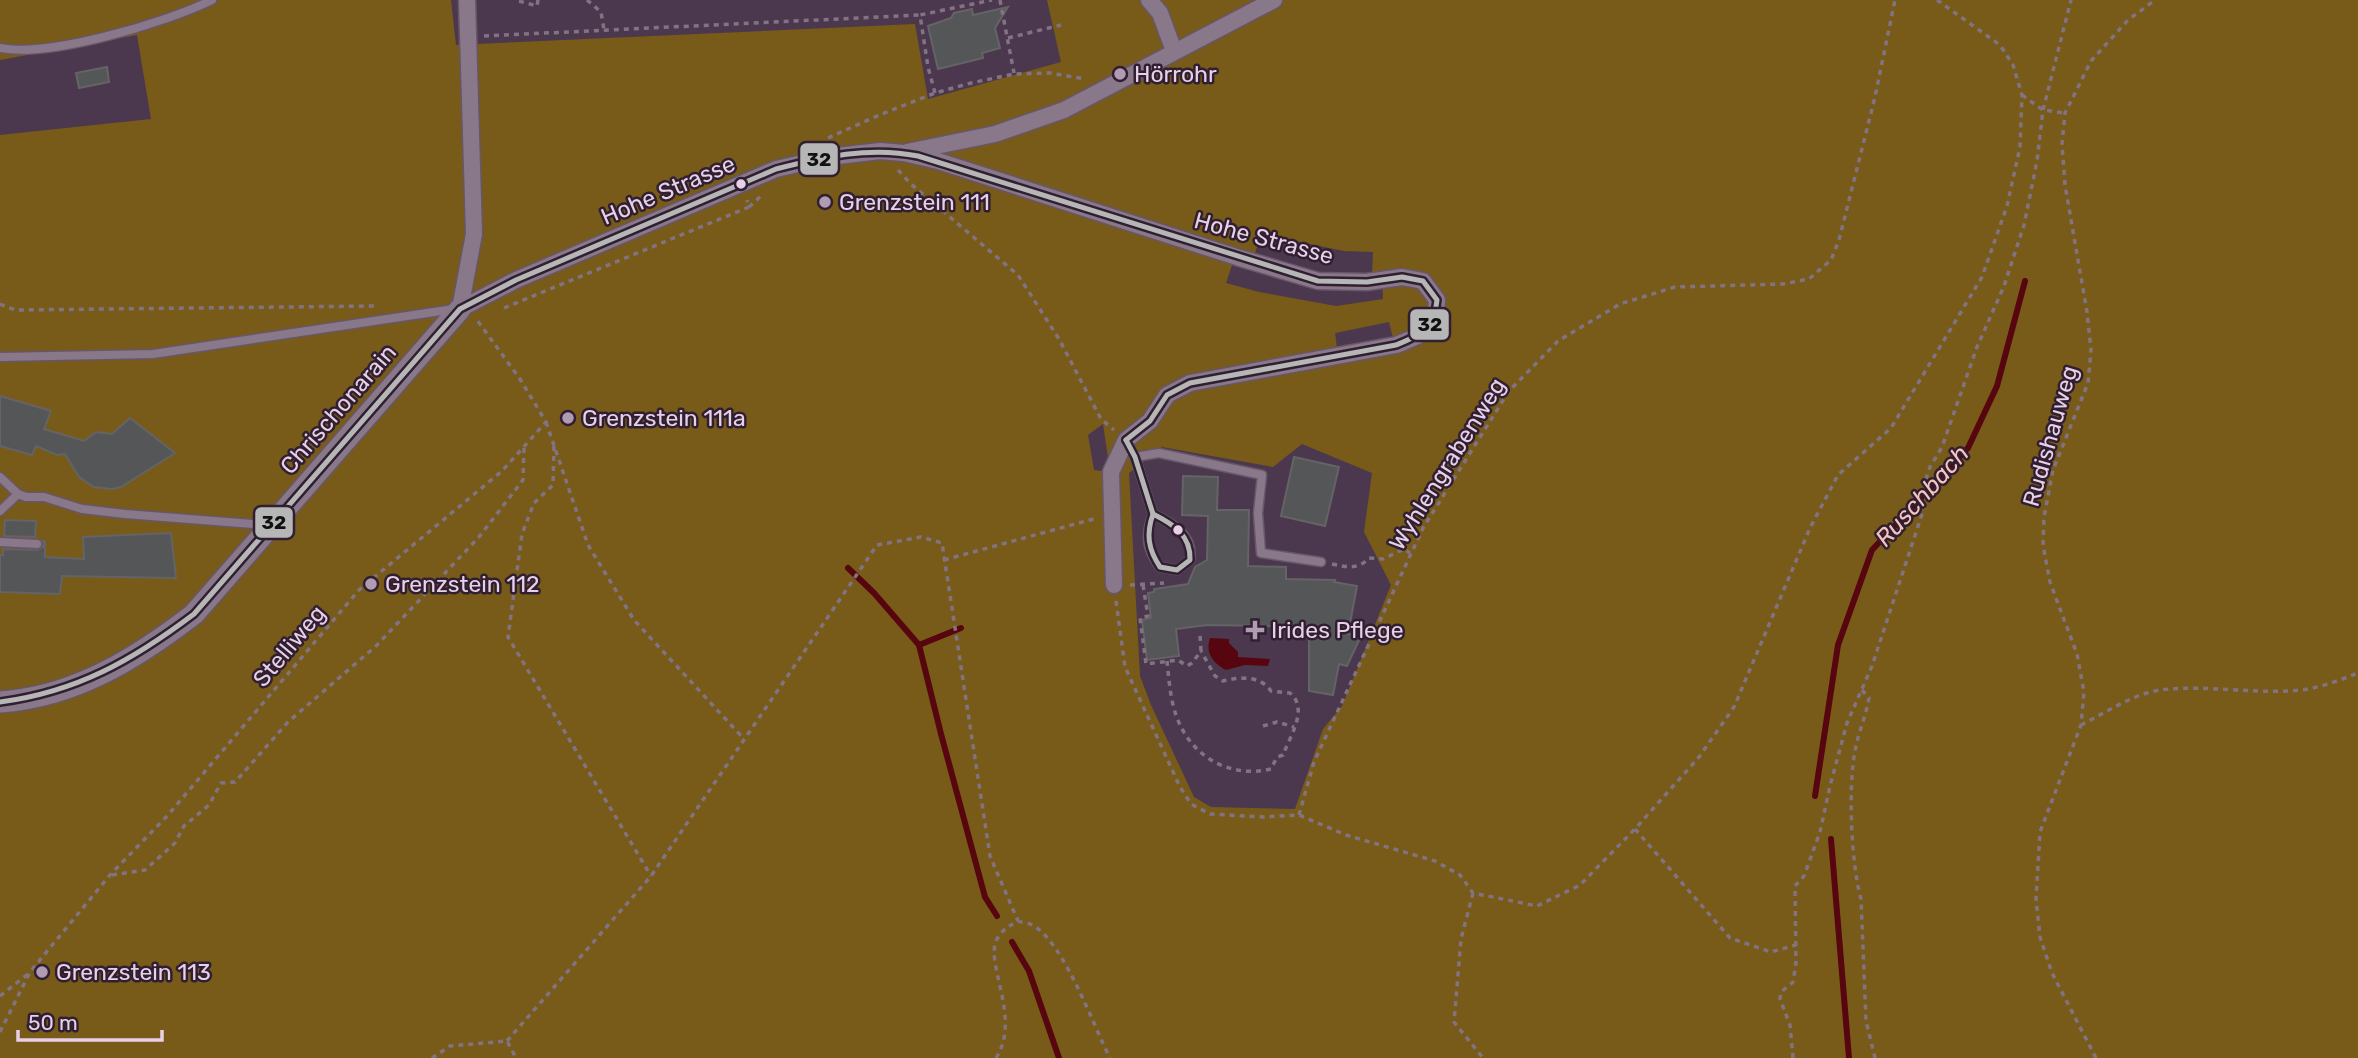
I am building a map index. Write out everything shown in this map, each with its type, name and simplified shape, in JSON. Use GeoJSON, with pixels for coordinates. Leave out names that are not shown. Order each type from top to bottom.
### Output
{"type":"FeatureCollection","features":[{"type":"Feature","properties":{"kind":"street"},"geometry":{"type":"LineString","coordinates":[[460,309],[474,234],[467,0]]}},
{"type":"Feature","properties":{"kind":"street"},"geometry":{"type":"LineString","coordinates":[[1149,0],[1160,13],[1174,51]]}},
{"type":"Feature","properties":{"kind":"street","name":"Hohe Strasse"},"geometry":{"type":"LineString","coordinates":[[904,153],[995,134],[1064,110],[1274,0]]}},
{"type":"Feature","properties":{"kind":"street","name":"Hohe Strasse"},"geometry":{"type":"LineString","coordinates":[[460,309],[516,280],[776,169],[830,157],[880,151],[904,153],[938,161],[1318,281],[1367,282],[1402,277],[1423,281],[1437,300],[1436,318],[1422,335],[1396,345],[1190,383],[1167,396],[1150,421],[1126,440],[1111,472],[1114,585]]}},
{"type":"Feature","properties":{"kind":"street","name":"Chrischonarain"},"geometry":{"type":"LineString","coordinates":[[0,702],[66,688],[102,675],[151,648],[194,614],[460,309]]}},
{"type":"Feature","properties":{"kind":"lane"},"geometry":{"type":"LineString","coordinates":[[0,48],[37,48],[75,42],[128,30],[189,11],[212,0]]}},
{"type":"Feature","properties":{"kind":"lane"},"geometry":{"type":"LineString","coordinates":[[0,357],[153,354],[460,309]]}},
{"type":"Feature","properties":{"kind":"lane"},"geometry":{"type":"LineString","coordinates":[[1126,440],[1135,457],[1153,514],[1148,526],[1147,540],[1151,555],[1160,567],[1177,570],[1190,560],[1192,549],[1179,529],[1153,514]]}},
{"type":"Feature","properties":{"kind":"lane"},"geometry":{"type":"LineString","coordinates":[[1135,457],[1159,453],[1262,475],[1258,513],[1261,553],[1321,562]]}},
{"type":"Feature","properties":{"kind":"lane"},"geometry":{"type":"LineString","coordinates":[[0,477],[18,494],[26,497],[44,497],[93,510],[270,526]]}},
{"type":"Feature","properties":{"kind":"lane"},"geometry":{"type":"LineString","coordinates":[[0,511],[18,494]]}},
{"type":"Feature","properties":{"kind":"lane"},"geometry":{"type":"LineString","coordinates":[[0,542],[37,544]]}},
{"type":"Feature","properties":{"kind":"path"},"geometry":{"type":"LineString","coordinates":[[519,1],[537,6],[538,0]]}},
{"type":"Feature","properties":{"kind":"path"},"geometry":{"type":"LineString","coordinates":[[587,0],[601,12],[604,30]]}},
{"type":"Feature","properties":{"kind":"path"},"geometry":{"type":"LineString","coordinates":[[468,37],[920,15],[992,0]]}},
{"type":"Feature","properties":{"kind":"path"},"geometry":{"type":"LineString","coordinates":[[1000,0],[1014,74]]}},
{"type":"Feature","properties":{"kind":"path","name":"Wyhlengrabenweg"},"geometry":{"type":"LineString","coordinates":[[1299,815],[1314,762],[1410,553],[1429,517],[1509,391],[1558,341],[1620,304],[1675,287],[1783,284],[1809,279],[1831,260],[1839,240],[1875,97],[1895,0]]}},
{"type":"Feature","properties":{"kind":"path"},"geometry":{"type":"LineString","coordinates":[[1154,584],[1114,585],[1125,667],[1180,787],[1191,804],[1210,814],[1263,817],[1299,815],[1346,835],[1435,860],[1460,875],[1473,893],[1537,906],[1580,885],[1635,829],[1699,757],[1734,707],[1810,528],[1838,475],[1891,428],[1982,277],[2007,206],[2020,147],[2022,95],[2013,65],[2000,45],[1937,0]]}},
{"type":"Feature","properties":{"kind":"path"},"geometry":{"type":"LineString","coordinates":[[1793,1058],[1790,1025],[1780,999],[1781,992],[1793,982],[1796,886],[1804,876],[1820,832],[1847,723],[1862,690],[1926,502],[1926,479],[1930,467],[1942,447],[1977,347],[2004,286],[2024,225],[2037,161],[2043,110],[2070,0]]}},
{"type":"Feature","properties":{"kind":"path","name":"Rudishauweg"},"geometry":{"type":"LineString","coordinates":[[2096,1058],[2052,973],[2040,937],[2036,899],[2040,832],[2081,725],[2084,692],[2077,654],[2050,582],[2043,545],[2044,517],[2053,470],[2088,383],[2091,350],[2065,185],[2062,144],[2065,113],[2091,61],[2128,20],[2155,0]]}},
{"type":"Feature","properties":{"kind":"path"},"geometry":{"type":"LineString","coordinates":[[920,15],[935,93]]}},
{"type":"Feature","properties":{"kind":"path"},"geometry":{"type":"LineString","coordinates":[[1008,38],[1061,25]]}},
{"type":"Feature","properties":{"kind":"path"},"geometry":{"type":"LineString","coordinates":[[819,143],[935,93],[1014,74],[1051,73],[1111,87]]}},
{"type":"Feature","properties":{"kind":"path"},"geometry":{"type":"LineString","coordinates":[[2022,95],[2043,110],[2065,113]]}},
{"type":"Feature","properties":{"kind":"path"},"geometry":{"type":"LineString","coordinates":[[880,151],[911,184],[1018,275],[1059,339],[1101,419],[1126,440]]}},
{"type":"Feature","properties":{"kind":"path"},"geometry":{"type":"LineString","coordinates":[[502,309],[749,207],[745,191]]}},
{"type":"Feature","properties":{"kind":"path"},"geometry":{"type":"LineString","coordinates":[[0,303],[15,310],[385,306]]}},
{"type":"Feature","properties":{"kind":"path"},"geometry":{"type":"LineString","coordinates":[[460,309],[474,316],[520,379],[546,422],[588,545],[634,620],[744,739]]}},
{"type":"Feature","properties":{"kind":"path","name":"Stelliweg"},"geometry":{"type":"LineString","coordinates":[[0,1032],[30,972],[110,876],[168,815],[359,590],[502,471],[546,422]]}},
{"type":"Feature","properties":{"kind":"path"},"geometry":{"type":"LineString","coordinates":[[110,876],[145,870],[175,843],[184,826],[208,805],[221,783],[234,782],[288,722],[376,646],[479,537],[523,480],[524,446]]}},
{"type":"Feature","properties":{"kind":"path"},"geometry":{"type":"LineString","coordinates":[[554,446],[553,485],[534,503],[522,534],[508,637],[652,876]]}},
{"type":"Feature","properties":{"kind":"path"},"geometry":{"type":"LineString","coordinates":[[944,560],[1113,514]]}},
{"type":"Feature","properties":{"kind":"path"},"geometry":{"type":"LineString","coordinates":[[432,1058],[450,1046],[507,1041],[652,876],[877,545],[921,537],[942,543],[990,856],[1018,921]]}},
{"type":"Feature","properties":{"kind":"path"},"geometry":{"type":"LineString","coordinates":[[1321,562],[1351,568],[1362,566],[1369,558],[1382,559],[1404,549],[1410,553]]}},
{"type":"Feature","properties":{"kind":"path"},"geometry":{"type":"LineString","coordinates":[[1143,585],[1147,617],[1140,618],[1146,664],[1178,660],[1187,666],[1201,651]]}},
{"type":"Feature","properties":{"kind":"path"},"geometry":{"type":"LineString","coordinates":[[1167,662],[1176,714],[1184,733],[1202,754],[1218,765],[1236,771],[1257,772],[1271,769],[1277,757],[1283,755],[1299,712],[1299,703],[1290,693],[1270,691],[1266,684],[1241,677],[1223,681],[1215,676],[1201,651],[1200,635]]}},
{"type":"Feature","properties":{"kind":"path"},"geometry":{"type":"LineString","coordinates":[[2081,725],[2130,700],[2156,691],[2193,687],[2265,692],[2304,690],[2358,673]]}},
{"type":"Feature","properties":{"kind":"path"},"geometry":{"type":"LineString","coordinates":[[1862,690],[1869,698],[1866,718],[1855,748],[1852,770],[1854,841],[1856,880],[1861,899],[1866,1021],[1875,1058]]}},
{"type":"Feature","properties":{"kind":"path"},"geometry":{"type":"LineString","coordinates":[[1262,726],[1277,722],[1294,727]]}},
{"type":"Feature","properties":{"kind":"path"},"geometry":{"type":"LineString","coordinates":[[1635,829],[1730,938],[1771,952],[1796,945]]}},
{"type":"Feature","properties":{"kind":"path"},"geometry":{"type":"LineString","coordinates":[[1473,893],[1461,939],[1454,1022],[1483,1058]]}},
{"type":"Feature","properties":{"kind":"path"},"geometry":{"type":"LineString","coordinates":[[996,1058],[1005,1030],[1005,1005],[995,958],[995,941],[1005,928],[1018,921],[1034,926],[1070,971],[1110,1058]]}},
{"type":"Feature","properties":{"kind":"path"},"geometry":{"type":"LineString","coordinates":[[0,996],[30,972]]}},
{"type":"Feature","properties":{"kind":"path"},"geometry":{"type":"LineString","coordinates":[[507,1041],[516,1058]]}},
{"type":"Feature","properties":{"kind":"shaded area"},"geometry":{"type":"Polygon","coordinates":[[[0,0],[451,0],[456,45],[915,24],[928,99],[1061,62],[1047,0],[2358,0],[2358,1058],[0,1058],[0,135],[151,119],[137,35],[0,60],[0,0]],[[1262,234],[1252,261],[1235,256],[1226,283],[1336,306],[1383,299],[1382,277],[1372,278],[1373,252],[1344,251],[1262,234]],[[1389,322],[1335,333],[1337,348],[1393,338],[1389,322]],[[1103,424],[1088,435],[1094,470],[1109,472],[1103,424]],[[1302,444],[1273,467],[1162,447],[1129,473],[1140,676],[1194,797],[1211,807],[1295,809],[1323,729],[1342,706],[1391,585],[1364,532],[1372,473],[1302,444]]]}},
{"type":"Feature","properties":{"kind":"shaded area"},"geometry":{"type":"Polygon","coordinates":[[[1210,638],[1229,639],[1229,643],[1238,652],[1238,657],[1270,659],[1268,666],[1245,665],[1226,670],[1211,657],[1210,638]]]}},
{"type":"Feature","properties":{"kind":"building"},"geometry":{"type":"Polygon","coordinates":[[[1008,7],[995,28],[1000,48],[982,53],[983,58],[938,69],[928,26],[951,18],[954,13],[972,9],[973,15],[1008,7]]]}},
{"type":"Feature","properties":{"kind":"building"},"geometry":{"type":"Polygon","coordinates":[[[107,67],[109,82],[79,88],[76,73],[107,67]]]}},
{"type":"Feature","properties":{"kind":"building"},"geometry":{"type":"Polygon","coordinates":[[[0,396],[51,411],[44,429],[84,441],[96,432],[112,434],[130,418],[175,453],[121,487],[94,487],[79,477],[65,454],[57,455],[36,446],[32,455],[0,446],[0,396]]]}},
{"type":"Feature","properties":{"kind":"building"},"geometry":{"type":"Polygon","coordinates":[[[1294,457],[1339,467],[1325,526],[1281,516],[1294,457]]]}},
{"type":"Feature","properties":{"kind":"building"},"geometry":{"type":"Polygon","coordinates":[[[1183,476],[1218,477],[1217,510],[1249,510],[1248,566],[1286,567],[1286,579],[1335,580],[1334,582],[1357,586],[1348,634],[1361,636],[1347,666],[1339,664],[1333,695],[1309,691],[1309,631],[1272,626],[1207,625],[1176,629],[1179,656],[1147,660],[1142,620],[1151,618],[1148,593],[1154,592],[1154,589],[1188,584],[1195,567],[1207,560],[1208,516],[1182,515],[1183,476]]]}},
{"type":"Feature","properties":{"kind":"building"},"geometry":{"type":"Polygon","coordinates":[[[5,520],[36,521],[35,537],[4,536],[5,520]]]}},
{"type":"Feature","properties":{"kind":"building"},"geometry":{"type":"Polygon","coordinates":[[[171,533],[176,578],[62,576],[60,594],[0,592],[0,555],[3,555],[3,549],[37,550],[43,547],[45,541],[45,557],[84,559],[83,537],[171,533]]]}},
{"type":"Feature","properties":{"kind":"waterway","name":"Ruschbach"},"geometry":{"type":"LineString","coordinates":[[1815,796],[1838,645],[1872,550],[1968,448],[1997,386],[2025,281]]}},
{"type":"Feature","properties":{"kind":"waterway"},"geometry":{"type":"LineString","coordinates":[[848,568],[874,593],[919,645],[985,897],[997,916]]}},
{"type":"Feature","properties":{"kind":"waterway"},"geometry":{"type":"LineString","coordinates":[[919,645],[961,628]]}},
{"type":"Feature","properties":{"kind":"waterway","name":"Ruschbach"},"geometry":{"type":"LineString","coordinates":[[1831,839],[1849,1058]]}},
{"type":"Feature","properties":{"kind":"waterway"},"geometry":{"type":"LineString","coordinates":[[1012,942],[1029,971],[1059,1058]]}},
{"type":"Feature","properties":{"kind":"transit line","name":"32"},"geometry":{"type":"LineString","coordinates":[[0,702],[54,690],[103,672],[149,646],[194,614],[460,309],[516,280],[776,169],[811,160],[882,152],[918,156],[1318,281],[1367,282],[1402,277],[1423,281],[1437,300],[1430,325],[1413,338],[1396,345],[1190,383],[1167,395],[1150,421],[1126,440]]}},
{"type":"Feature","properties":{"kind":"transit line","name":"32"},"geometry":{"type":"LineString","coordinates":[[1126,440],[1135,457],[1153,514]]}},
{"type":"Feature","properties":{"kind":"transit line","name":"32"},"geometry":{"type":"LineString","coordinates":[[1153,514],[1174,526],[1184,537],[1190,551],[1190,560],[1177,570],[1160,567],[1153,554],[1149,541],[1153,514]]}},
{"type":"Feature","properties":{"kind":"place","name":"Hörrohr"},"geometry":{"type":"Point","coordinates":[1120,74]}},
{"type":"Feature","properties":{"kind":"place","name":"Grenzstein 111"},"geometry":{"type":"Point","coordinates":[825,202]}},
{"type":"Feature","properties":{"kind":"place","name":"Grenzstein 111a"},"geometry":{"type":"Point","coordinates":[568,418]}},
{"type":"Feature","properties":{"kind":"place","name":"Grenzstein 112"},"geometry":{"type":"Point","coordinates":[371,584]}},
{"type":"Feature","properties":{"kind":"place","name":"Irides Pflege"},"geometry":{"type":"Point","coordinates":[1255,630]}},
{"type":"Feature","properties":{"kind":"place","name":"Grenzstein 113"},"geometry":{"type":"Point","coordinates":[42,972]}}]}
